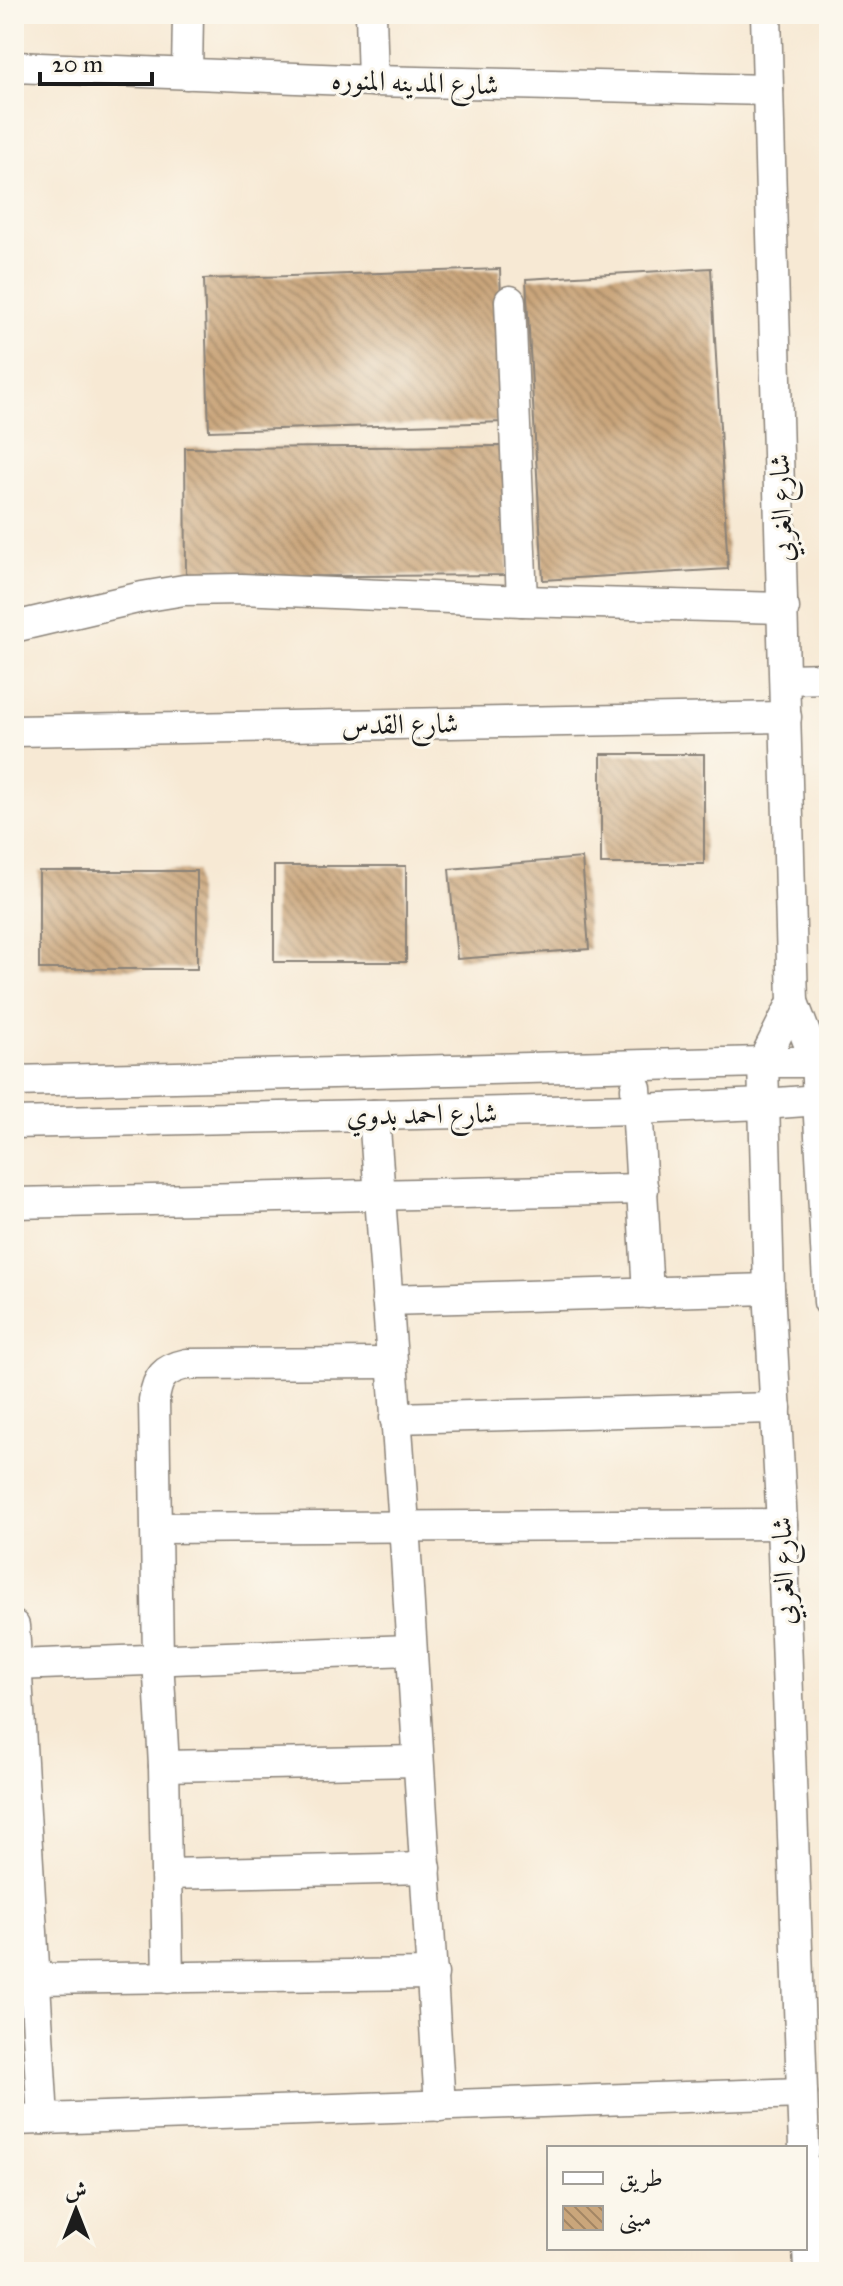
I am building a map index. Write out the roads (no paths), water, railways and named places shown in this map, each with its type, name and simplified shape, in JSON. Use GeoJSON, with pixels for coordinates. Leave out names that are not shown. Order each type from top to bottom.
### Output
{"type":"FeatureCollection","features":[{"type":"Feature","properties":{"kind":"street"},"geometry":{"type":"LineString","coordinates":[[187,74],[188,14]]}},
{"type":"Feature","properties":{"kind":"street"},"geometry":{"type":"LineString","coordinates":[[371,14],[373,81]]}},
{"type":"Feature","properties":{"kind":"street","name":"شارع الغربي"},"geometry":{"type":"LineString","coordinates":[[766,14],[793,1002],[822,1063],[829,1302]]}},
{"type":"Feature","properties":{"kind":"street","name":"شارع المدينه المنوره"},"geometry":{"type":"LineString","coordinates":[[14,67],[373,81],[768,90]]}},
{"type":"Feature","properties":{"kind":"street"},"geometry":{"type":"LineString","coordinates":[[510,301],[522,601]]}},
{"type":"Feature","properties":{"kind":"street"},"geometry":{"type":"LineString","coordinates":[[14,627],[184,590],[241,589],[784,608]]}},
{"type":"Feature","properties":{"kind":"street"},"geometry":{"type":"LineString","coordinates":[[785,679],[829,678]]}},
{"type":"Feature","properties":{"kind":"street","name":"شارع القدس"},"geometry":{"type":"LineString","coordinates":[[14,731],[786,717]]}},
{"type":"Feature","properties":{"kind":"street","name":"شارع الغربي"},"geometry":{"type":"LineString","coordinates":[[793,1002],[763,1062],[769,1289],[782,1524],[804,2146]]}},
{"type":"Feature","properties":{"kind":"street","name":"شارع احمد بدوي"},"geometry":{"type":"LineString","coordinates":[[14,1081],[822,1063]]}},
{"type":"Feature","properties":{"kind":"street"},"geometry":{"type":"LineString","coordinates":[[635,1066],[648,1293]]}},
{"type":"Feature","properties":{"kind":"street","name":"شارع احمد بدوي"},"geometry":{"type":"LineString","coordinates":[[14,1123],[637,1109],[764,1104],[824,1098]]}},
{"type":"Feature","properties":{"kind":"street"},"geometry":{"type":"LineString","coordinates":[[374,1115],[404,1524],[440,2106]]}},
{"type":"Feature","properties":{"kind":"street"},"geometry":{"type":"LineString","coordinates":[[14,1203],[643,1189]]}},
{"type":"Feature","properties":{"kind":"street"},"geometry":{"type":"LineString","coordinates":[[387,1300],[769,1289]]}},
{"type":"Feature","properties":{"kind":"street"},"geometry":{"type":"LineString","coordinates":[[168,1978],[164,1766],[158,1659],[156,1382],[169,1368],[187,1364],[391,1363]]}},
{"type":"Feature","properties":{"kind":"street"},"geometry":{"type":"LineString","coordinates":[[395,1418],[776,1408]]}},
{"type":"Feature","properties":{"kind":"street"},"geometry":{"type":"LineString","coordinates":[[157,1528],[404,1524],[782,1524]]}},
{"type":"Feature","properties":{"kind":"street"},"geometry":{"type":"LineString","coordinates":[[14,1626],[35,1979],[26,2030],[28,2119],[802,2093]]}},
{"type":"Feature","properties":{"kind":"street"},"geometry":{"type":"LineString","coordinates":[[16,1665],[410,1650]]}},
{"type":"Feature","properties":{"kind":"street"},"geometry":{"type":"LineString","coordinates":[[164,1766],[418,1761]]}},
{"type":"Feature","properties":{"kind":"street"},"geometry":{"type":"LineString","coordinates":[[167,1874],[426,1868]]}},
{"type":"Feature","properties":{"kind":"street"},"geometry":{"type":"LineString","coordinates":[[35,1979],[433,1974]]}},
{"type":"Feature","properties":{"kind":"street"},"geometry":{"type":"LineString","coordinates":[[807,2219],[809,2272]]}}]}
